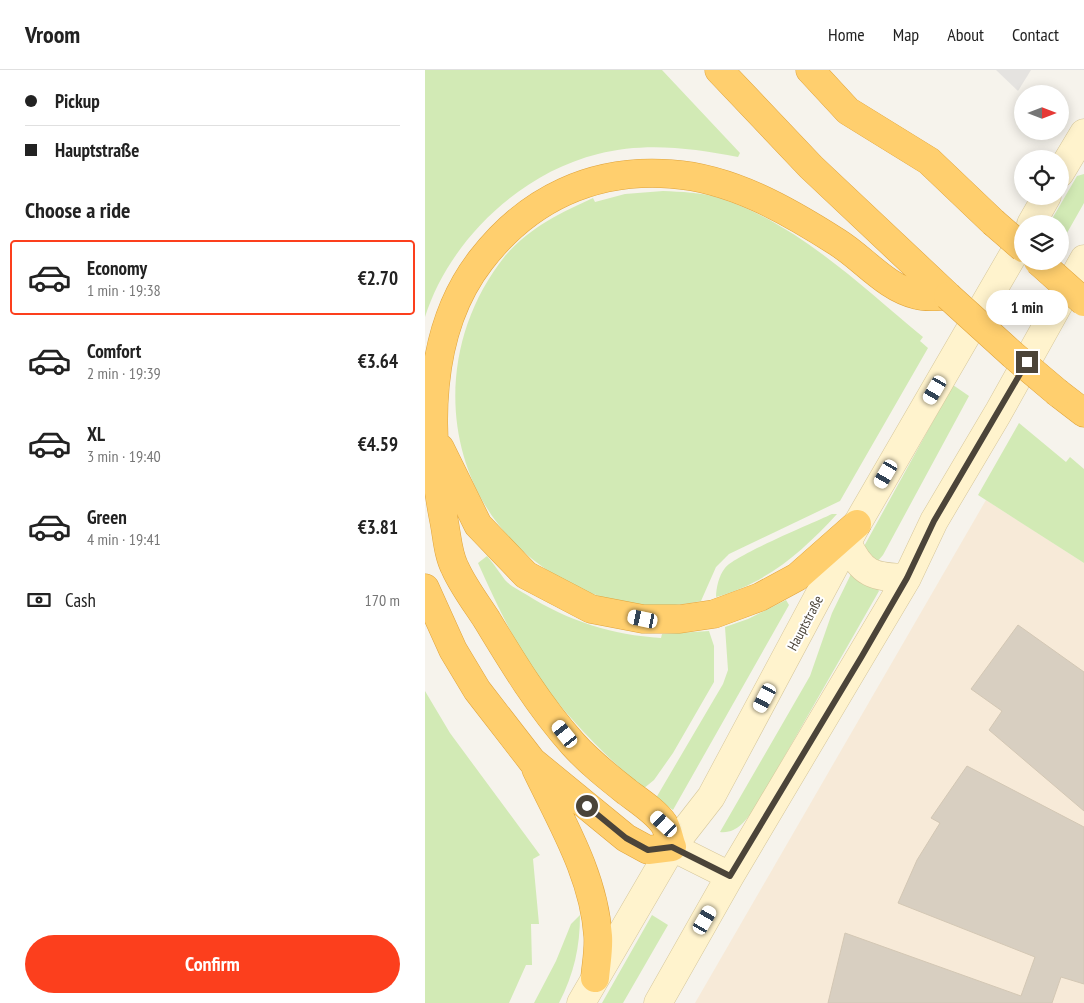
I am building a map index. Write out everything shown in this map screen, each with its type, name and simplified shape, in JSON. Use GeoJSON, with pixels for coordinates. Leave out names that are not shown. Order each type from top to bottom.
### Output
{"type":"FeatureCollection","features":[{"type":"Feature","properties":{"kind":"highway"},"geometry":{"type":"LineString","coordinates":[[719,70],[811,167],[948,296],[1013,355],[1084,413]]}},
{"type":"Feature","properties":{"kind":"highway"},"geometry":{"type":"LineString","coordinates":[[810,70],[848,110],[929,161],[1014,240]]}},
{"type":"Feature","properties":{"kind":"highway"},"geometry":{"type":"LineString","coordinates":[[532,761],[626,838],[648,850],[672,847],[664,824],[581,752],[547,712],[521,676],[453,566],[437,487],[434,392],[441,340],[450,314],[467,279],[497,240],[513,225],[545,201],[594,179],[635,174],[671,174],[706,179],[771,203],[839,243],[888,281],[917,296],[948,296]]}},
{"type":"Feature","properties":{"kind":"highway"},"geometry":{"type":"LineString","coordinates":[[1048,270],[1084,302]]}},
{"type":"Feature","properties":{"kind":"highway"},"geometry":{"type":"LineString","coordinates":[[435,438],[478,525],[526,575],[591,609],[643,619],[681,619],[714,614],[760,597],[797,577],[852,533]]}},
{"type":"Feature","properties":{"kind":"highway"},"geometry":{"type":"LineString","coordinates":[[425,588],[453,650],[477,690],[532,761],[584,868],[598,937],[595,978]]}},
{"type":"Feature","properties":{"kind":"main road"},"geometry":{"type":"LineString","coordinates":[[1069,168],[1084,133]]}},
{"type":"Feature","properties":{"kind":"main road","name":"Hauptstraße"},"geometry":{"type":"LineString","coordinates":[[581,1003],[672,847],[711,797],[852,533],[1014,254]]}},
{"type":"Feature","properties":{"kind":"main road"},"geometry":{"type":"LineString","coordinates":[[658,1003],[730,876],[907,578],[934,521],[998,413],[1084,259]]}},
{"type":"Feature","properties":{"kind":"main road"},"geometry":{"type":"LineString","coordinates":[[852,533],[854,558],[871,575],[907,578]]}},
{"type":"Feature","properties":{"kind":"main road"},"geometry":{"type":"LineString","coordinates":[[672,847],[730,876]]}},
{"type":"Feature","properties":{"kind":"shaded area"},"geometry":{"type":"Polygon","coordinates":[[[996,70],[1031,70],[1022,85],[1014,85],[1014,87],[996,70]]]}},
{"type":"Feature","properties":{"kind":"shaded area"},"geometry":{"type":"Polygon","coordinates":[[[986,500],[1084,563],[1084,1003],[695,1003],[986,500]]]}},
{"type":"Feature","properties":{"kind":"green space"},"geometry":{"type":"Polygon","coordinates":[[[425,70],[662,70],[740,153],[738,157],[703,151],[651,147],[616,150],[569,163],[541,177],[515,194],[491,214],[470,237],[451,262],[436,289],[425,317],[425,70]]]}},
{"type":"Feature","properties":{"kind":"green space"},"geometry":{"type":"Polygon","coordinates":[[[1084,174],[1084,203],[1069,229],[1069,215],[1054,215],[1060,205],[1069,205],[1069,190],[1077,176],[1084,174]]]}},
{"type":"Feature","properties":{"kind":"green space"},"geometry":{"type":"Polygon","coordinates":[[[663,191],[719,198],[748,209],[775,223],[827,257],[923,337],[920,341],[928,348],[840,501],[729,554],[716,567],[701,601],[663,606],[624,602],[588,592],[553,574],[516,544],[487,509],[468,469],[457,426],[456,382],[463,338],[480,296],[505,256],[514,246],[546,222],[593,198],[595,202],[625,194],[663,191]]]}},
{"type":"Feature","properties":{"kind":"green space"},"geometry":{"type":"Polygon","coordinates":[[[953,385],[969,396],[883,555],[877,562],[862,550],[953,385]]]}},
{"type":"Feature","properties":{"kind":"green space"},"geometry":{"type":"Polygon","coordinates":[[[1019,423],[1066,462],[1070,457],[1084,469],[1084,563],[978,495],[1019,423]]]}},
{"type":"Feature","properties":{"kind":"green space"},"geometry":{"type":"Polygon","coordinates":[[[832,514],[837,514],[811,541],[783,564],[752,583],[716,597],[721,574],[732,562],[743,555],[832,514]]]}},
{"type":"Feature","properties":{"kind":"green space"},"geometry":{"type":"Polygon","coordinates":[[[487,556],[505,580],[513,586],[558,612],[591,625],[626,634],[661,638],[662,634],[709,631],[714,646],[714,682],[673,753],[654,780],[643,789],[587,735],[561,706],[528,662],[512,634],[478,563],[487,556]]]}},
{"type":"Feature","properties":{"kind":"green space"},"geometry":{"type":"Polygon","coordinates":[[[851,574],[876,587],[879,591],[755,808],[736,828],[731,831],[720,832],[810,676],[832,613],[851,574]]]}},
{"type":"Feature","properties":{"kind":"green space"},"geometry":{"type":"Polygon","coordinates":[[[786,600],[789,605],[673,810],[656,798],[723,684],[728,670],[725,627],[748,619],[786,600]]]}},
{"type":"Feature","properties":{"kind":"green space"},"geometry":{"type":"Polygon","coordinates":[[[425,691],[450,733],[540,855],[533,859],[539,924],[531,924],[532,965],[526,965],[509,1003],[425,1003],[425,691]]]}},
{"type":"Feature","properties":{"kind":"green space"},"geometry":{"type":"Polygon","coordinates":[[[580,915],[579,938],[575,960],[569,982],[559,1003],[534,1003],[556,961],[571,924],[580,915]]]}},
{"type":"Feature","properties":{"kind":"green space"},"geometry":{"type":"Polygon","coordinates":[[[652,915],[668,925],[623,1003],[602,1003],[652,915]]]}},
{"type":"Feature","properties":{"kind":"building"},"geometry":{"type":"Polygon","coordinates":[[[1018,625],[1084,672],[1084,811],[989,730],[1002,711],[971,689],[1018,625]]]}},
{"type":"Feature","properties":{"kind":"building"},"geometry":{"type":"Polygon","coordinates":[[[967,766],[1084,827],[1084,984],[1061,977],[1052,1003],[828,1003],[845,933],[1021,996],[1035,957],[898,903],[917,860],[940,823],[931,818],[967,766]]]}},
{"type":"Feature","properties":{"kind":"route"},"geometry":{"type":"LineString","coordinates":[[587,806],[626,838],[648,850],[672,847],[730,876],[862,656],[907,578],[934,521],[1027,362]]}}]}
